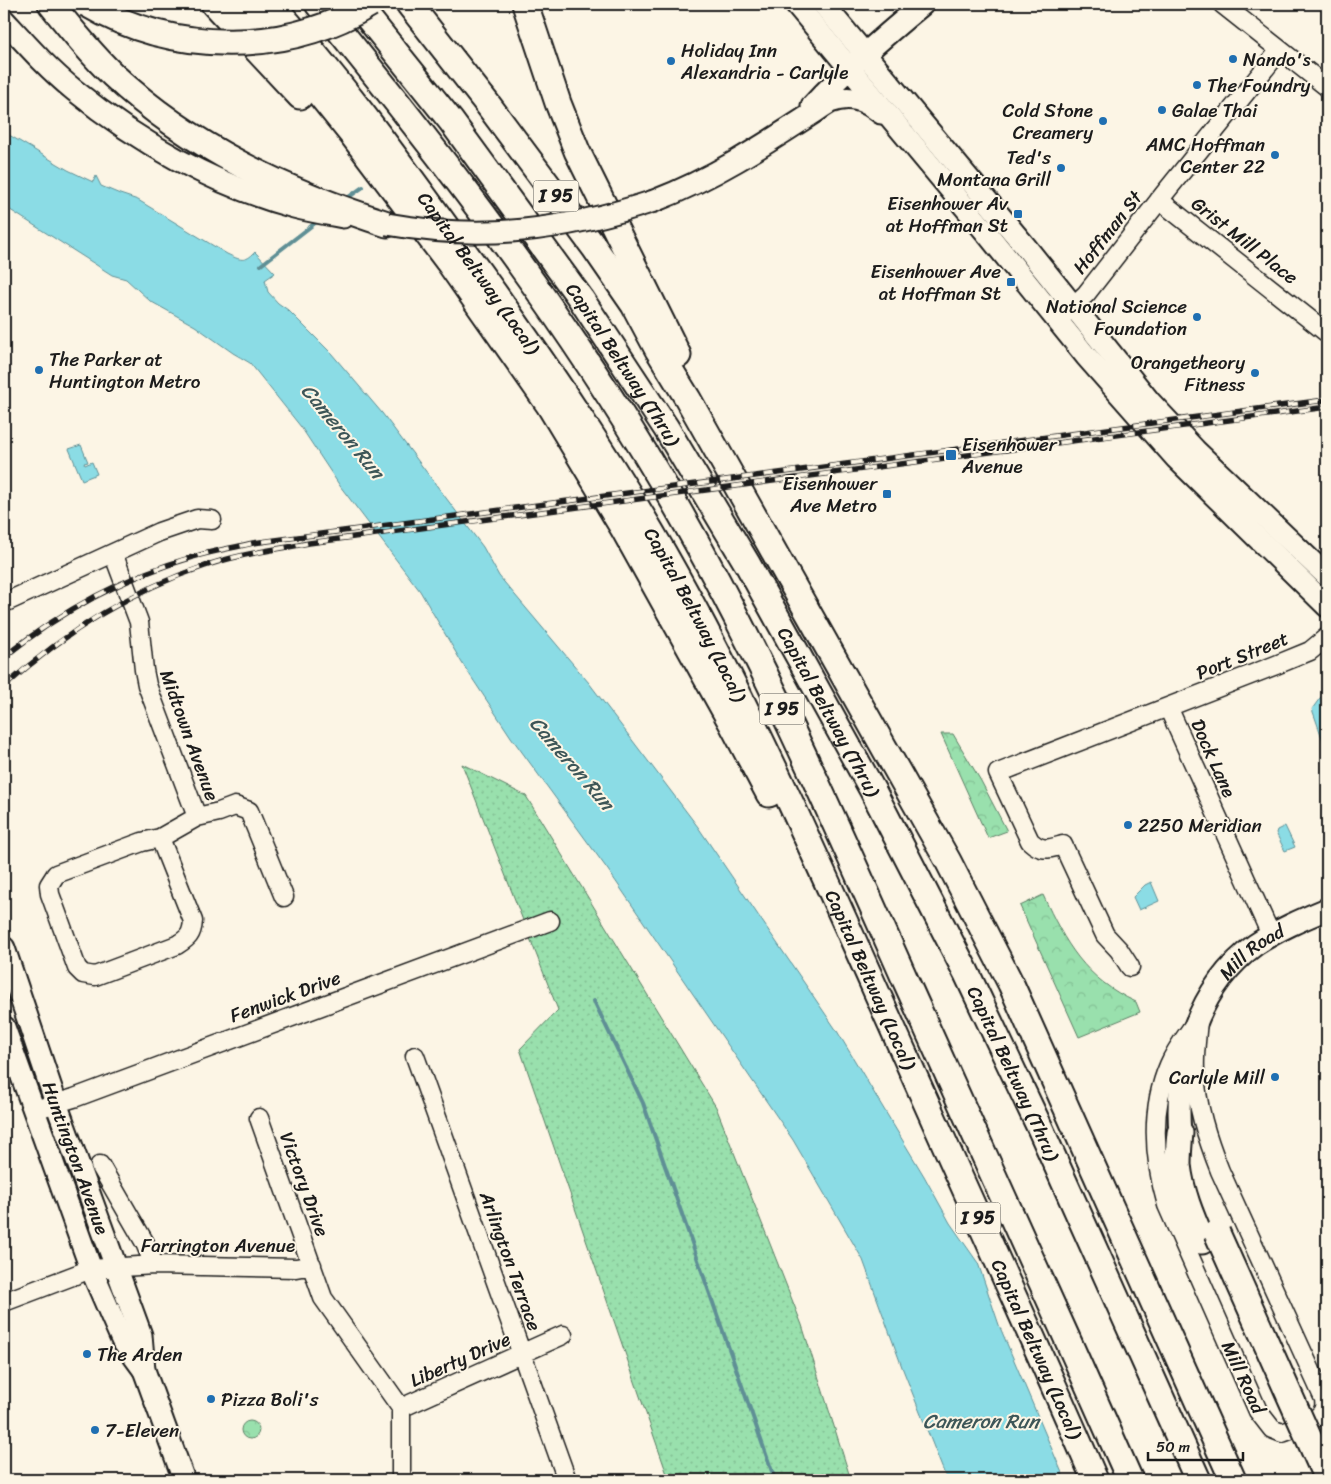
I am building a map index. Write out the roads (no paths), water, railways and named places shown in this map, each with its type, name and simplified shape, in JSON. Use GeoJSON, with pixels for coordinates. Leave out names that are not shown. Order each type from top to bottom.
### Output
{"type":"FeatureCollection","features":[{"type":"Feature","properties":{"kind":"highway"},"geometry":{"type":"LineString","coordinates":[[50,4],[113,75],[166,119],[199,141],[234,162],[276,182],[347,211],[387,224]]}},
{"type":"Feature","properties":{"kind":"highway"},"geometry":{"type":"LineString","coordinates":[[87,4],[124,23],[155,33],[187,40],[226,42],[275,38],[301,32],[345,17],[370,4]]}},
{"type":"Feature","properties":{"kind":"highway"},"geometry":{"type":"LineString","coordinates":[[214,4],[352,151],[450,264]]}},
{"type":"Feature","properties":{"kind":"highway"},"geometry":{"type":"LineString","coordinates":[[242,4],[304,74],[354,137],[450,264],[549,405],[623,528],[728,716],[774,805],[861,956]]}},
{"type":"Feature","properties":{"kind":"highway","name":"Capital Beltway (Local)"},"geometry":{"type":"LineString","coordinates":[[271,4],[337,82],[398,160],[522,331],[654,535],[689,598],[748,713],[861,956],[1095,1480]]}},
{"type":"Feature","properties":{"kind":"highway","name":"Capital Beltway (Thru)"},"geometry":{"type":"LineString","coordinates":[[318,4],[426,138],[534,284],[612,400],[661,480],[707,563],[740,624],[805,756],[1130,1480]]}},
{"type":"Feature","properties":{"kind":"highway","name":"Capital Beltway (Thru)"},"geometry":{"type":"LineString","coordinates":[[357,4],[452,121],[581,299],[666,428],[758,583],[873,791],[966,972],[1044,1137],[1198,1480]]}},
{"type":"Feature","properties":{"kind":"highway","name":"I 95"},"geometry":{"type":"LineString","coordinates":[[409,4],[489,106],[594,247],[634,305],[948,861],[1006,975],[1233,1480]]}},
{"type":"Feature","properties":{"kind":"highway"},"geometry":{"type":"LineString","coordinates":[[525,4],[558,103],[577,151],[678,353],[688,398]]}},
{"type":"Feature","properties":{"kind":"highway"},"geometry":{"type":"LineString","coordinates":[[542,4],[547,47],[558,103]]}},
{"type":"Feature","properties":{"kind":"highway"},"geometry":{"type":"LineString","coordinates":[[1180,1133],[1178,1163],[1181,1185],[1189,1210],[1210,1237],[1327,1479]]}},
{"type":"Feature","properties":{"kind":"highway"},"geometry":{"type":"LineString","coordinates":[[1210,1237],[1310,1480]]}},
{"type":"Feature","properties":{"kind":"main road"},"geometry":{"type":"LineString","coordinates":[[796,4],[1086,356],[1176,458],[1327,606]]}},
{"type":"Feature","properties":{"kind":"main road"},"geometry":{"type":"LineString","coordinates":[[823,4],[1172,427],[1327,576]]}},
{"type":"Feature","properties":{"kind":"main road"},"geometry":{"type":"LineString","coordinates":[[792,126],[825,91],[923,4]]}},
{"type":"Feature","properties":{"kind":"main road"},"geometry":{"type":"LineString","coordinates":[[4,20],[50,68],[73,89],[106,114],[143,139],[214,177],[294,207],[343,217],[442,231],[479,233],[542,229],[595,219],[654,201],[707,178],[830,102],[842,98],[852,98],[874,107],[904,133]]}},
{"type":"Feature","properties":{"kind":"main road","name":"Mill Road"},"geometry":{"type":"LineString","coordinates":[[1180,1133],[1179,1098],[1188,1048],[1198,1020],[1216,985],[1234,963],[1257,944],[1327,909]]}},
{"type":"Feature","properties":{"kind":"main road","name":"Huntington Avenue"},"geometry":{"type":"LineString","coordinates":[[4,948],[56,1103],[141,1335],[144,1370],[184,1480]]}},
{"type":"Feature","properties":{"kind":"main road","name":"Huntington Avenue"},"geometry":{"type":"LineString","coordinates":[[4,1027],[92,1269],[122,1340],[144,1370]]}},
{"type":"Feature","properties":{"kind":"street"},"geometry":{"type":"LineString","coordinates":[[1222,4],[1327,87]]}},
{"type":"Feature","properties":{"kind":"street","name":"Hoffman St"},"geometry":{"type":"LineString","coordinates":[[1058,320],[1086,294],[1280,50]]}},
{"type":"Feature","properties":{"kind":"street","name":"Grist Mill Place"},"geometry":{"type":"LineString","coordinates":[[1159,200],[1327,333]]}},
{"type":"Feature","properties":{"kind":"street"},"geometry":{"type":"LineString","coordinates":[[4,602],[160,532],[197,519],[212,520]]}},
{"type":"Feature","properties":{"kind":"street","name":"Midtown Avenue"},"geometry":{"type":"LineString","coordinates":[[113,553],[139,622],[147,685],[197,817]]}},
{"type":"Feature","properties":{"kind":"street","name":"Port Street"},"geometry":{"type":"LineString","coordinates":[[1130,967],[1119,950],[1105,936],[1062,845],[1047,849],[1038,848],[1030,841],[998,774],[1310,651],[1327,637]]}},
{"type":"Feature","properties":{"kind":"street","name":"Dock Lane"},"geometry":{"type":"LineString","coordinates":[[1168,707],[1272,935]]}},
{"type":"Feature","properties":{"kind":"street"},"geometry":{"type":"LineString","coordinates":[[160,838],[193,922],[192,931],[177,945],[95,976],[82,974],[77,968],[50,894],[49,885],[56,874],[142,842],[160,838],[197,817],[235,806],[250,811],[284,897]]}},
{"type":"Feature","properties":{"kind":"street","name":"Fenwick Drive"},"geometry":{"type":"LineString","coordinates":[[33,1110],[74,1098],[550,921]]}},
{"type":"Feature","properties":{"kind":"street","name":"Mill Road"},"geometry":{"type":"LineString","coordinates":[[1198,1020],[1195,1070],[1202,1118],[1208,1141],[1324,1399],[1324,1408],[1321,1414],[1313,1420],[1282,1433],[1272,1429],[1258,1411],[1167,1205],[1159,1174],[1156,1132],[1161,1089],[1171,1060],[1198,1020]]}},
{"type":"Feature","properties":{"kind":"street","name":"Arlington Terrace"},"geometry":{"type":"LineString","coordinates":[[415,1056],[567,1480]]}},
{"type":"Feature","properties":{"kind":"street","name":"Victory Drive"},"geometry":{"type":"LineString","coordinates":[[259,1118],[312,1264]]}},
{"type":"Feature","properties":{"kind":"street"},"geometry":{"type":"LineString","coordinates":[[100,1165],[145,1243],[154,1265]]}},
{"type":"Feature","properties":{"kind":"street","name":"Farrington Avenue"},"geometry":{"type":"LineString","coordinates":[[4,1302],[92,1269],[154,1265],[296,1268],[312,1264],[323,1298],[401,1408]]}},
{"type":"Feature","properties":{"kind":"street","name":"Liberty Drive"},"geometry":{"type":"LineString","coordinates":[[401,1408],[563,1335]]}},
{"type":"Feature","properties":{"kind":"street"},"geometry":{"type":"LineString","coordinates":[[401,1408],[401,1480]]}},
{"type":"Feature","properties":{"kind":"water","name":"Cameron Run"},"geometry":{"type":"Polygon","coordinates":[[[4,132],[68,170],[93,182],[96,176],[101,186],[138,200],[235,258],[245,259],[255,252],[275,273],[265,280],[268,292],[331,353],[382,413],[483,547],[499,576],[589,683],[698,827],[837,1031],[950,1223],[978,1263],[999,1325],[1065,1480],[947,1480],[902,1367],[863,1260],[793,1140],[608,870],[511,737],[462,663],[420,591],[340,486],[301,427],[250,363],[195,326],[150,301],[126,279],[112,275],[4,206],[4,132]]]}},
{"type":"Feature","properties":{"kind":"water"},"geometry":{"type":"Polygon","coordinates":[[[81,445],[88,462],[84,463],[85,465],[92,462],[97,474],[82,480],[69,449],[81,445]]]}},
{"type":"Feature","properties":{"kind":"water"},"geometry":{"type":"Polygon","coordinates":[[[1327,691],[1327,752],[1312,709],[1327,691]]]}},
{"type":"Feature","properties":{"kind":"water"},"geometry":{"type":"Polygon","coordinates":[[[1285,826],[1295,847],[1285,851],[1276,833],[1277,830],[1285,826]]]}},
{"type":"Feature","properties":{"kind":"water"},"geometry":{"type":"Polygon","coordinates":[[[1151,882],[1159,901],[1139,910],[1133,897],[1145,885],[1151,882]]]}},
{"type":"Feature","properties":{"kind":"waterway"},"geometry":{"type":"LineString","coordinates":[[346,199],[363,187]]}},
{"type":"Feature","properties":{"kind":"waterway"},"geometry":{"type":"LineString","coordinates":[[261,265],[319,220]]}},
{"type":"Feature","properties":{"kind":"waterway"},"geometry":{"type":"LineString","coordinates":[[594,1001],[643,1103],[775,1480]]}},
{"type":"Feature","properties":{"kind":"railway"},"geometry":{"type":"LineString","coordinates":[[4,657],[47,625],[117,586],[167,565],[253,543],[1325,400]]}},
{"type":"Feature","properties":{"kind":"railway"},"geometry":{"type":"LineString","coordinates":[[4,687],[73,632],[124,601],[177,576],[243,555],[309,543],[1327,407]]}},
{"type":"Feature","properties":{"kind":"place","name":"Nando's"},"geometry":{"type":"Point","coordinates":[1233,59]}},
{"type":"Feature","properties":{"kind":"place","name":"Holiday Inn Alexandria - Carlyle"},"geometry":{"type":"Point","coordinates":[671,61]}},
{"type":"Feature","properties":{"kind":"place","name":"The Foundry"},"geometry":{"type":"Point","coordinates":[1197,85]}},
{"type":"Feature","properties":{"kind":"place","name":"Galae Thai"},"geometry":{"type":"Point","coordinates":[1162,110]}},
{"type":"Feature","properties":{"kind":"place","name":"Cold Stone Creamery"},"geometry":{"type":"Point","coordinates":[1103,121]}},
{"type":"Feature","properties":{"kind":"place","name":"AMC Hoffman Center 22"},"geometry":{"type":"Point","coordinates":[1275,155]}},
{"type":"Feature","properties":{"kind":"place","name":"Ted's Montana Grill"},"geometry":{"type":"Point","coordinates":[1061,168]}},
{"type":"Feature","properties":{"kind":"place","name":"Eisenhower Av at Hoffman St"},"geometry":{"type":"Point","coordinates":[1018,214]}},
{"type":"Feature","properties":{"kind":"place","name":"Eisenhower Ave at Hoffman St"},"geometry":{"type":"Point","coordinates":[1011,282]}},
{"type":"Feature","properties":{"kind":"place","name":"National Science Foundation"},"geometry":{"type":"Point","coordinates":[1197,317]}},
{"type":"Feature","properties":{"kind":"place","name":"The Parker at Huntington Metro"},"geometry":{"type":"Point","coordinates":[39,370]}},
{"type":"Feature","properties":{"kind":"place","name":"Orangetheory Fitness"},"geometry":{"type":"Point","coordinates":[1255,373]}},
{"type":"Feature","properties":{"kind":"place","name":"Eisenhower Avenue"},"geometry":{"type":"Point","coordinates":[951,455]}},
{"type":"Feature","properties":{"kind":"place","name":"Eisenhower Ave Metro"},"geometry":{"type":"Point","coordinates":[887,494]}},
{"type":"Feature","properties":{"kind":"place","name":"2250 Meridian"},"geometry":{"type":"Point","coordinates":[1128,825]}},
{"type":"Feature","properties":{"kind":"place","name":"Carlyle Mill"},"geometry":{"type":"Point","coordinates":[1275,1077]}},
{"type":"Feature","properties":{"kind":"place","name":"The Arden"},"geometry":{"type":"Point","coordinates":[87,1354]}},
{"type":"Feature","properties":{"kind":"place","name":"Pizza Boli's"},"geometry":{"type":"Point","coordinates":[211,1399]}},
{"type":"Feature","properties":{"kind":"place","name":"7-Eleven"},"geometry":{"type":"Point","coordinates":[95,1430]}}]}
